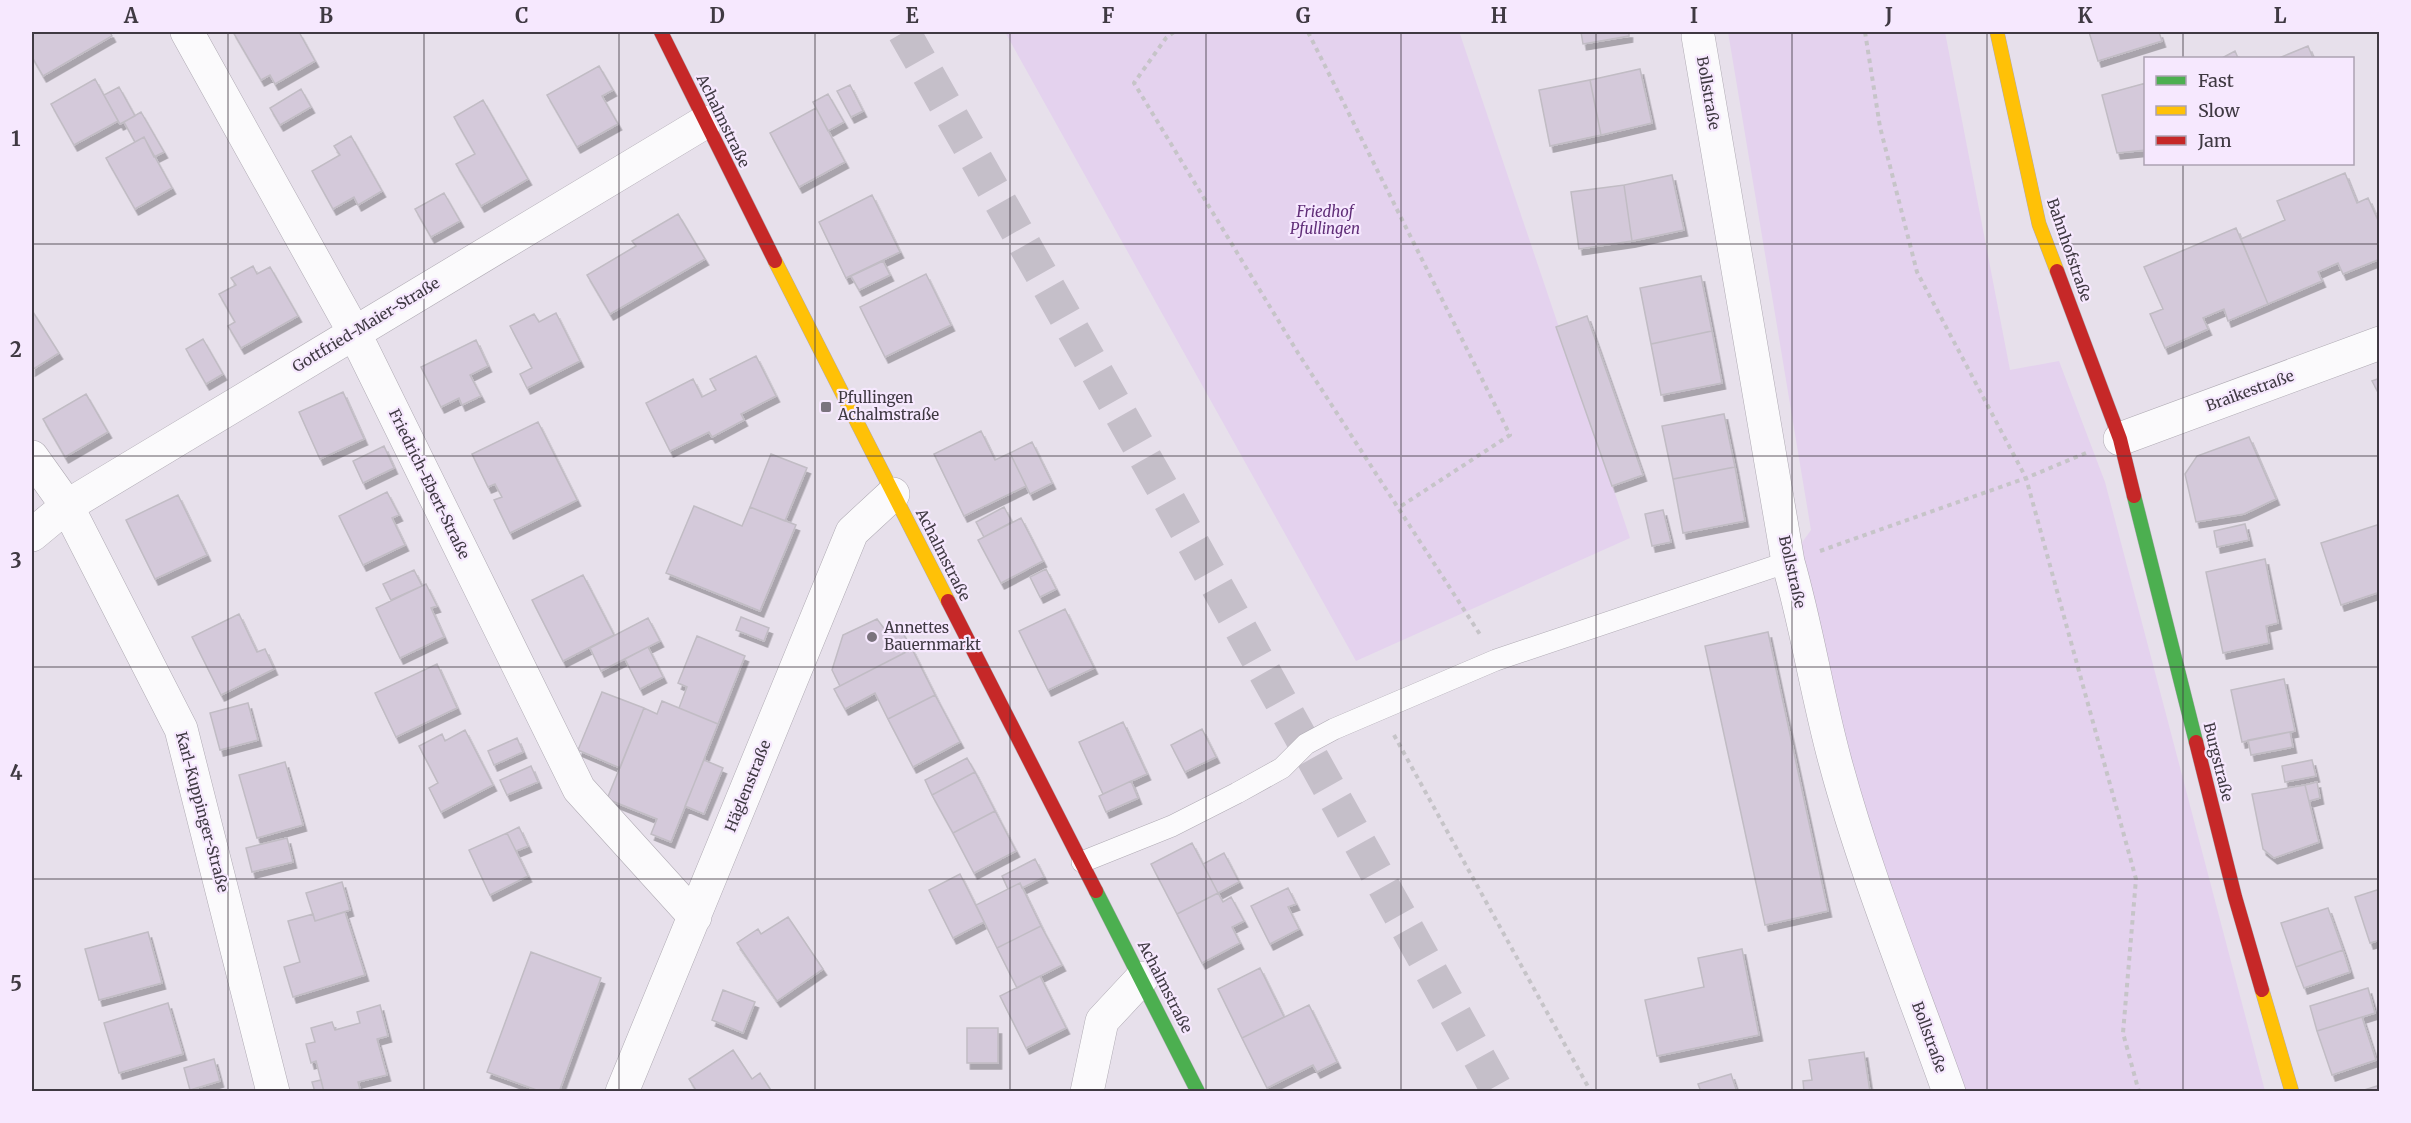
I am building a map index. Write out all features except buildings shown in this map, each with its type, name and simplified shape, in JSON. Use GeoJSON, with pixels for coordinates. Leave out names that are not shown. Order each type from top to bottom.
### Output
{"type":"FeatureCollection","features":[{"type":"Feature","properties":{"kind":"street","name":"Friedrich-Ebert-Straße"},"geometry":{"type":"LineString","coordinates":[[187,32],[354,332],[579,789],[695,917]]}},
{"type":"Feature","properties":{"kind":"street","name":"Achalmstraße"},"geometry":{"type":"LineString","coordinates":[[661,32],[893,494],[1142,978],[1198,1092]]}},
{"type":"Feature","properties":{"kind":"street","name":"Bahnhofstraße"},"geometry":{"type":"LineString","coordinates":[[1997,32],[2039,224],[2120,439]]}},
{"type":"Feature","properties":{"kind":"street","name":"Bollstraße"},"geometry":{"type":"LineString","coordinates":[[1698,36],[1788,562],[1848,808],[1949,1092]]}},
{"type":"Feature","properties":{"kind":"street","name":"Gottfried-Maier-Straße"},"geometry":{"type":"LineString","coordinates":[[32,535],[67,506],[705,122]]}},
{"type":"Feature","properties":{"kind":"street","name":"Braikestraße"},"geometry":{"type":"LineString","coordinates":[[2120,439],[2379,343]]}},
{"type":"Feature","properties":{"kind":"street","name":"Burgstraße"},"geometry":{"type":"LineString","coordinates":[[2120,439],[2235,897],[2292,1092]]}},
{"type":"Feature","properties":{"kind":"street","name":"Karl-Kuppinger-Straße"},"geometry":{"type":"LineString","coordinates":[[32,457],[67,506],[181,729],[273,1092]]}},
{"type":"Feature","properties":{"kind":"street","name":"Häglenstraße"},"geometry":{"type":"LineString","coordinates":[[622,1092],[852,532],[893,494]]}},
{"type":"Feature","properties":{"kind":"street"},"geometry":{"type":"LineString","coordinates":[[1087,1092],[1102,1021],[1142,978]]}},
{"type":"Feature","properties":{"kind":"lane"},"geometry":{"type":"LineString","coordinates":[[1082,862],[1172,826],[1282,768],[1306,744],[1334,729],[1381,711],[1496,660],[1788,562]]}},
{"type":"Feature","properties":{"kind":"path"},"geometry":{"type":"LineString","coordinates":[[1174,32],[1166,38],[1134,83],[1298,353],[1496,660]]}},
{"type":"Feature","properties":{"kind":"path"},"geometry":{"type":"LineString","coordinates":[[1308,32],[1510,435],[1398,508]]}},
{"type":"Feature","properties":{"kind":"path"},"geometry":{"type":"LineString","coordinates":[[1865,32],[1880,127],[1917,272],[2026,478],[2136,879],[2123,1033],[2139,1092]]}},
{"type":"Feature","properties":{"kind":"path"},"geometry":{"type":"LineString","coordinates":[[1788,562],[2026,478],[2120,439]]}},
{"type":"Feature","properties":{"kind":"path"},"geometry":{"type":"LineString","coordinates":[[1381,711],[1591,1092]]}},
{"type":"Feature","properties":{"kind":"green space","name":"Friedhof Pfullingen"},"geometry":{"type":"Polygon","coordinates":[[[1005,32],[1463,32],[1460,34],[1630,538],[1356,661],[1005,32]]]}},
{"type":"Feature","properties":{"kind":"green space"},"geometry":{"type":"Polygon","coordinates":[[[1728,32],[1945,32],[2010,370],[2059,361],[2105,482],[2265,1091],[1949,1091],[1788,562],[1811,530],[1728,32]]]}},
{"type":"Feature","properties":{"kind":"tunnel"},"geometry":{"type":"LineString","coordinates":[[904,32],[1160,484],[1498,1092]]}},
{"type":"Feature","properties":{"kind":"traffic: fast"},"geometry":{"type":"LineString","coordinates":[[2134,496],[2196,742]]}},
{"type":"Feature","properties":{"kind":"traffic: fast"},"geometry":{"type":"LineString","coordinates":[[1096,891],[1198,1092]]}},
{"type":"Feature","properties":{"kind":"traffic: slow"},"geometry":{"type":"LineString","coordinates":[[1997,32],[2039,224],[2057,271]]}},
{"type":"Feature","properties":{"kind":"traffic: slow"},"geometry":{"type":"LineString","coordinates":[[775,261],[948,601]]}},
{"type":"Feature","properties":{"kind":"traffic: slow"},"geometry":{"type":"LineString","coordinates":[[2262,990],[2292,1092]]}},
{"type":"Feature","properties":{"kind":"traffic: jam"},"geometry":{"type":"LineString","coordinates":[[661,32],[775,261]]}},
{"type":"Feature","properties":{"kind":"traffic: jam"},"geometry":{"type":"LineString","coordinates":[[2057,271],[2120,439],[2134,496]]}},
{"type":"Feature","properties":{"kind":"traffic: jam"},"geometry":{"type":"LineString","coordinates":[[948,601],[1096,891]]}},
{"type":"Feature","properties":{"kind":"traffic: jam"},"geometry":{"type":"LineString","coordinates":[[2196,742],[2235,897],[2262,990]]}},
{"type":"Feature","properties":{"kind":"place","name":"Pfullingen Achalmstraße"},"geometry":{"type":"Point","coordinates":[826,407]}},
{"type":"Feature","properties":{"kind":"place","name":"Annettes Bauernmarkt"},"geometry":{"type":"Point","coordinates":[872,637]}}]}
